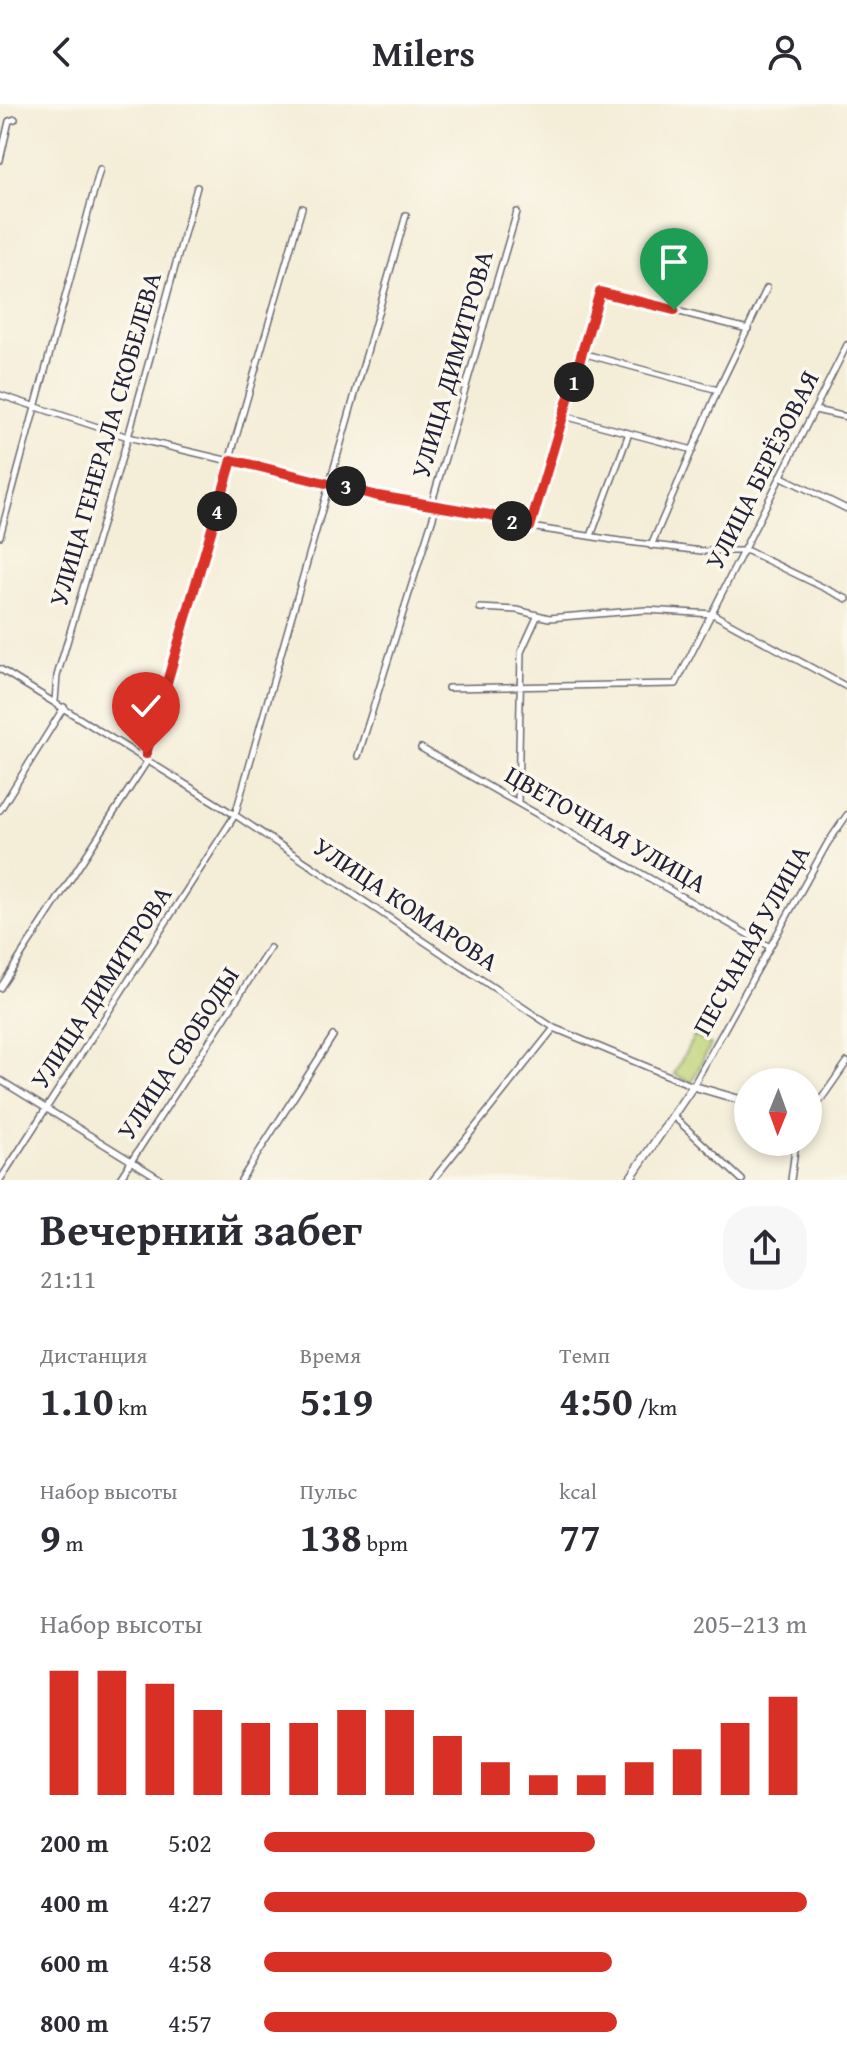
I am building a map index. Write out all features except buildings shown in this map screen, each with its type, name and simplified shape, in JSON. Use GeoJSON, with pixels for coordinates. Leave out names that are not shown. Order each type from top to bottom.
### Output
{"type":"FeatureCollection","features":[{"type":"Feature","properties":{"kind":"street"},"geometry":{"type":"LineString","coordinates":[[0,160],[9,121],[15,119]]}},
{"type":"Feature","properties":{"kind":"street"},"geometry":{"type":"LineString","coordinates":[[0,536],[100,169]]}},
{"type":"Feature","properties":{"kind":"street","name":"УЛИЦА ГЕНЕРАЛА СКОБЕЛЕВА"},"geometry":{"type":"LineString","coordinates":[[55,702],[57,676],[128,437],[197,187]]}},
{"type":"Feature","properties":{"kind":"street"},"geometry":{"type":"LineString","coordinates":[[0,988],[148,760],[147,746],[232,460],[302,208]]}},
{"type":"Feature","properties":{"kind":"street","name":"УЛИЦА ДИМИТРОВА"},"geometry":{"type":"LineString","coordinates":[[358,756],[434,514],[432,502],[517,212]]}},
{"type":"Feature","properties":{"kind":"street","name":"УЛИЦА ДИМИТРОВА"},"geometry":{"type":"LineString","coordinates":[[0,1180],[235,815],[406,215]]}},
{"type":"Feature","properties":{"kind":"street"},"geometry":{"type":"LineString","coordinates":[[651,546],[718,390],[767,288]]}},
{"type":"Feature","properties":{"kind":"street"},"geometry":{"type":"LineString","coordinates":[[530,527],[600,292],[748,329]]}},
{"type":"Feature","properties":{"kind":"street","name":"УЛИЦА БЕРЁЗОВАЯ"},"geometry":{"type":"LineString","coordinates":[[520,689],[676,684],[847,345]]}},
{"type":"Feature","properties":{"kind":"street"},"geometry":{"type":"LineString","coordinates":[[582,353],[718,390]]}},
{"type":"Feature","properties":{"kind":"street"},"geometry":{"type":"LineString","coordinates":[[0,395],[128,437],[330,482],[378,496],[432,502],[530,527],[651,546],[743,551],[847,599]]}},
{"type":"Feature","properties":{"kind":"street"},"geometry":{"type":"LineString","coordinates":[[815,410],[847,417]]}},
{"type":"Feature","properties":{"kind":"street"},"geometry":{"type":"LineString","coordinates":[[564,416],[693,450]]}},
{"type":"Feature","properties":{"kind":"street"},"geometry":{"type":"LineString","coordinates":[[591,536],[629,433]]}},
{"type":"Feature","properties":{"kind":"street"},"geometry":{"type":"LineString","coordinates":[[780,476],[847,509]]}},
{"type":"Feature","properties":{"kind":"street"},"geometry":{"type":"LineString","coordinates":[[480,608],[517,610],[537,617],[646,610],[713,614],[847,687]]}},
{"type":"Feature","properties":{"kind":"street"},"geometry":{"type":"LineString","coordinates":[[518,802],[522,648],[537,617]]}},
{"type":"Feature","properties":{"kind":"street","name":"УЛИЦА КОМАРОВА"},"geometry":{"type":"LineString","coordinates":[[0,669],[235,815],[554,1028],[693,1086]]}},
{"type":"Feature","properties":{"kind":"street"},"geometry":{"type":"LineString","coordinates":[[448,688],[520,689]]}},
{"type":"Feature","properties":{"kind":"street"},"geometry":{"type":"LineString","coordinates":[[0,810],[64,707]]}},
{"type":"Feature","properties":{"kind":"street","name":"ЦВЕТОЧНАЯ УЛИЦА"},"geometry":{"type":"LineString","coordinates":[[421,748],[770,947]]}},
{"type":"Feature","properties":{"kind":"street","name":"ПЕСЧАНАЯ УЛИЦА"},"geometry":{"type":"LineString","coordinates":[[693,1086],[827,844],[847,815]]}},
{"type":"Feature","properties":{"kind":"street","name":"УЛИЦА СВОБОДЫ"},"geometry":{"type":"LineString","coordinates":[[119,1180],[270,948]]}},
{"type":"Feature","properties":{"kind":"street"},"geometry":{"type":"LineString","coordinates":[[433,1180],[554,1028]]}},
{"type":"Feature","properties":{"kind":"street"},"geometry":{"type":"LineString","coordinates":[[241,1180],[333,1036]]}},
{"type":"Feature","properties":{"kind":"street"},"geometry":{"type":"LineString","coordinates":[[822,1098],[847,1062]]}},
{"type":"Feature","properties":{"kind":"street"},"geometry":{"type":"LineString","coordinates":[[0,1080],[162,1180]]}},
{"type":"Feature","properties":{"kind":"street"},"geometry":{"type":"LineString","coordinates":[[629,1180],[693,1086],[734,1098]]}},
{"type":"Feature","properties":{"kind":"street"},"geometry":{"type":"LineString","coordinates":[[673,1116],[742,1180]]}},
{"type":"Feature","properties":{"kind":"street"},"geometry":{"type":"LineString","coordinates":[[791,1180],[794,1156]]}},
{"type":"Feature","properties":{"kind":"green space"},"geometry":{"type":"Polygon","coordinates":[[[694,1036],[711,1045],[691,1083],[674,1074],[694,1036]]]}},
{"type":"Feature","properties":{"kind":"route"},"geometry":{"type":"LineString","coordinates":[[146,754],[232,460],[378,496],[432,502],[530,527],[600,292],[674,310]]}}]}
